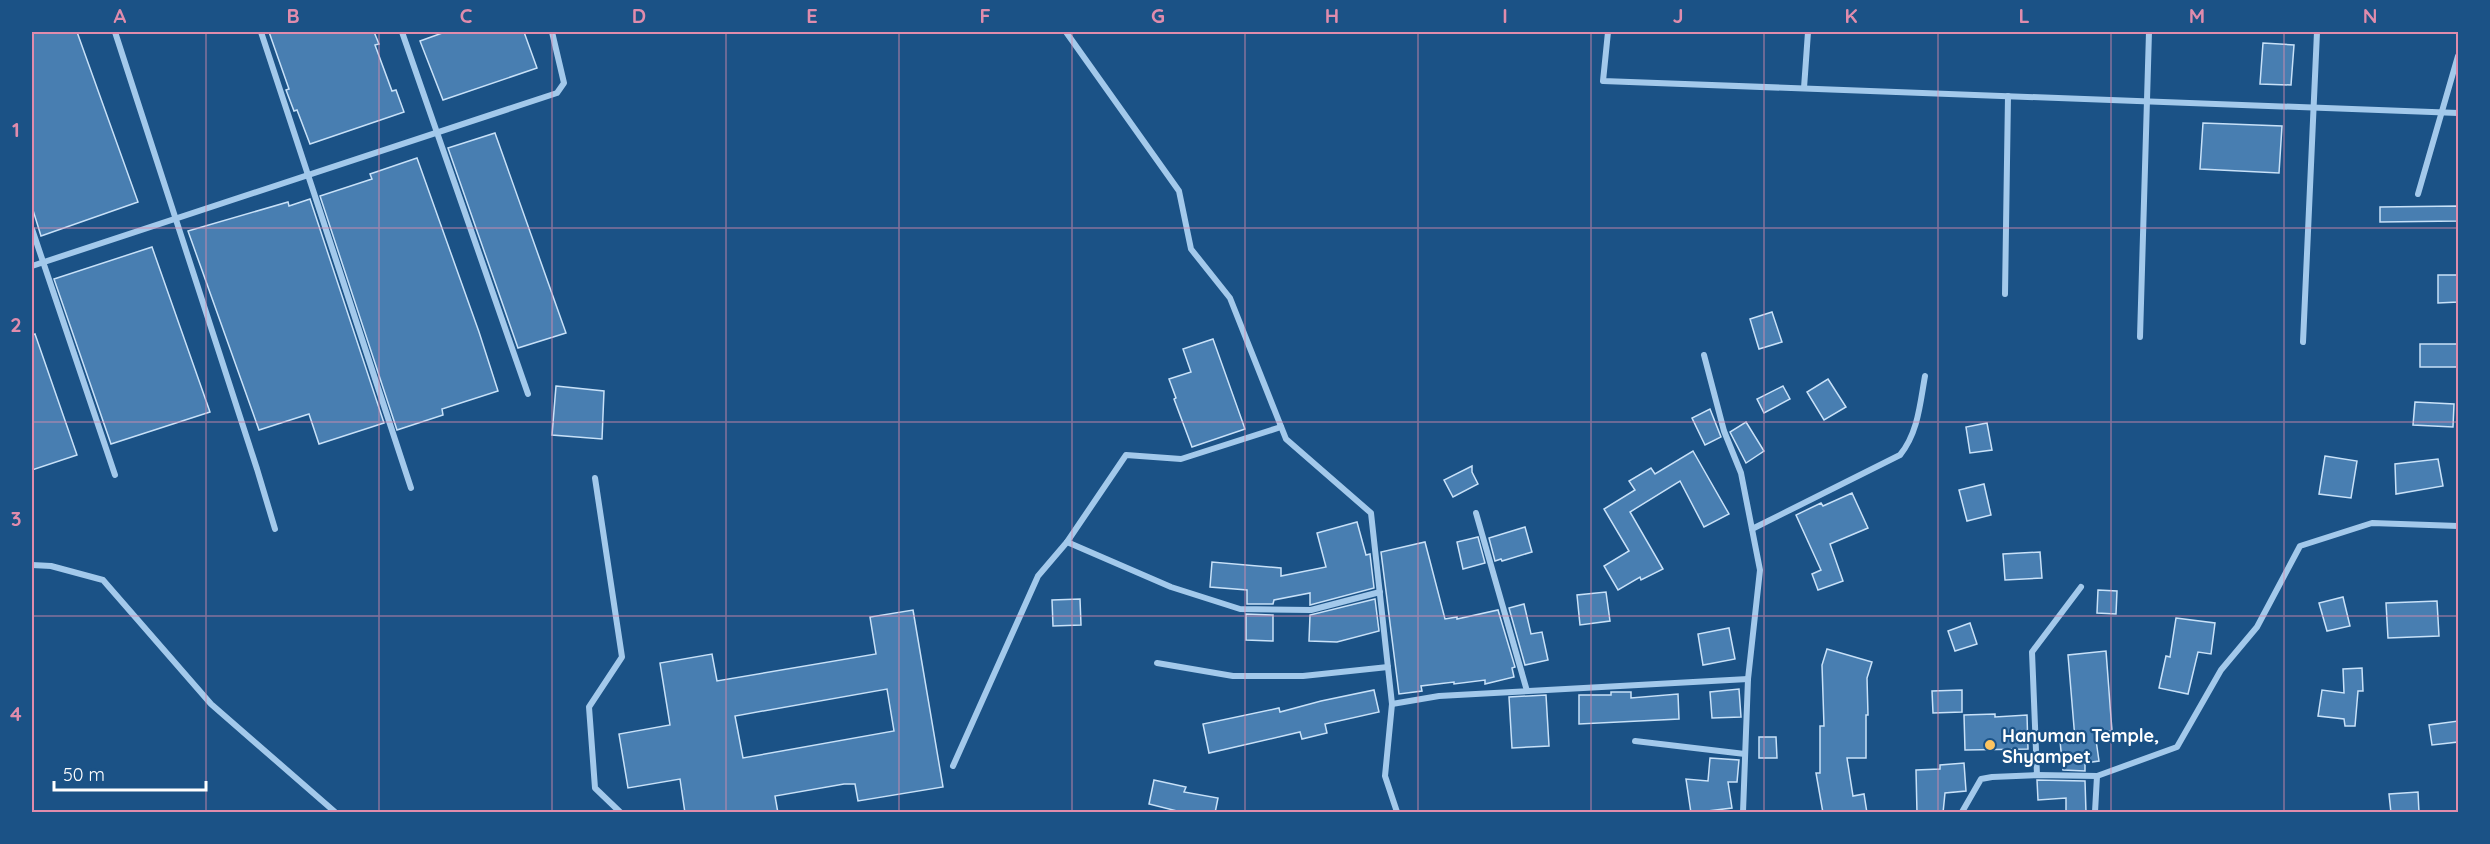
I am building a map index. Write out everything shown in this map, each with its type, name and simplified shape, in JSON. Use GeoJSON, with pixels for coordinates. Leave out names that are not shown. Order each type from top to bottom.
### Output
{"type":"FeatureCollection","features":[{"type":"Feature","properties":{"kind":"street"},"geometry":{"type":"LineString","coordinates":[[115,32],[176,217],[274,530]]}},
{"type":"Feature","properties":{"kind":"street"},"geometry":{"type":"LineString","coordinates":[[261,32],[411,488]]}},
{"type":"Feature","properties":{"kind":"street"},"geometry":{"type":"LineString","coordinates":[[402,32],[528,394]]}},
{"type":"Feature","properties":{"kind":"street"},"geometry":{"type":"LineString","coordinates":[[32,266],[435,131],[557,93],[562,89],[564,83],[552,32]]}},
{"type":"Feature","properties":{"kind":"street"},"geometry":{"type":"LineString","coordinates":[[1066,32],[1179,191],[1191,249],[1230,298],[1286,439],[1371,513],[1392,704],[1385,776],[1397,813]]}},
{"type":"Feature","properties":{"kind":"street"},"geometry":{"type":"LineString","coordinates":[[1608,32],[1604,81],[2458,113]]}},
{"type":"Feature","properties":{"kind":"street"},"geometry":{"type":"LineString","coordinates":[[1804,88],[1808,32]]}},
{"type":"Feature","properties":{"kind":"street"},"geometry":{"type":"LineString","coordinates":[[2140,337],[2149,32]]}},
{"type":"Feature","properties":{"kind":"street"},"geometry":{"type":"LineString","coordinates":[[2302,342],[2318,32]]}},
{"type":"Feature","properties":{"kind":"street"},"geometry":{"type":"LineString","coordinates":[[2418,194],[2458,56]]}},
{"type":"Feature","properties":{"kind":"street"},"geometry":{"type":"LineString","coordinates":[[2005,294],[2008,96]]}},
{"type":"Feature","properties":{"kind":"street"},"geometry":{"type":"LineString","coordinates":[[32,229],[114,476]]}},
{"type":"Feature","properties":{"kind":"street"},"geometry":{"type":"LineString","coordinates":[[1704,356],[1724,431],[1741,473],[1760,570],[1748,679],[1743,813]]}},
{"type":"Feature","properties":{"kind":"street"},"geometry":{"type":"LineString","coordinates":[[1752,529],[1899,455],[1909,443],[1914,431],[1926,376]]}},
{"type":"Feature","properties":{"kind":"street"},"geometry":{"type":"LineString","coordinates":[[953,766],[1038,576],[1067,542],[1126,455],[1181,459],[1281,427]]}},
{"type":"Feature","properties":{"kind":"street"},"geometry":{"type":"LineString","coordinates":[[595,478],[621,657],[589,707],[594,776],[595,788],[620,813]]}},
{"type":"Feature","properties":{"kind":"street"},"geometry":{"type":"LineString","coordinates":[[1476,513],[1527,691]]}},
{"type":"Feature","properties":{"kind":"street"},"geometry":{"type":"LineString","coordinates":[[1962,813],[1980,779],[2037,775],[2097,776],[2177,747],[2221,670],[2257,627],[2300,546],[2372,523],[2458,526]]}},
{"type":"Feature","properties":{"kind":"street"},"geometry":{"type":"LineString","coordinates":[[1067,542],[1170,587],[1240,609],[1311,610],[1380,592]]}},
{"type":"Feature","properties":{"kind":"street"},"geometry":{"type":"LineString","coordinates":[[32,565],[51,566],[103,580],[211,704],[335,813]]}},
{"type":"Feature","properties":{"kind":"street"},"geometry":{"type":"LineString","coordinates":[[2037,775],[2032,652],[2081,587]]}},
{"type":"Feature","properties":{"kind":"street"},"geometry":{"type":"LineString","coordinates":[[1157,663],[1233,676],[1303,676],[1388,667]]}},
{"type":"Feature","properties":{"kind":"street"},"geometry":{"type":"LineString","coordinates":[[1392,704],[1439,696],[1748,679]]}},
{"type":"Feature","properties":{"kind":"street"},"geometry":{"type":"LineString","coordinates":[[1635,741],[1745,754]]}},
{"type":"Feature","properties":{"kind":"street"},"geometry":{"type":"LineString","coordinates":[[2095,813],[2097,776]]}},
{"type":"Feature","properties":{"kind":"building"},"geometry":{"type":"Polygon","coordinates":[[[32,32],[77,32],[138,202],[41,236],[32,207],[32,32]]]}},
{"type":"Feature","properties":{"kind":"building"},"geometry":{"type":"Polygon","coordinates":[[[269,32],[374,32],[379,44],[375,45],[392,91],[396,90],[404,112],[310,144],[297,110],[294,111],[286,90],[289,89],[269,32]]]}},
{"type":"Feature","properties":{"kind":"building"},"geometry":{"type":"Polygon","coordinates":[[[445,32],[524,32],[537,68],[443,100],[420,41],[445,32]]]}},
{"type":"Feature","properties":{"kind":"building"},"geometry":{"type":"Polygon","coordinates":[[[2263,43],[2294,45],[2291,85],[2260,84],[2263,43]]]}},
{"type":"Feature","properties":{"kind":"building"},"geometry":{"type":"Polygon","coordinates":[[[2203,123],[2282,126],[2279,173],[2200,169],[2203,123]]]}},
{"type":"Feature","properties":{"kind":"building"},"geometry":{"type":"Polygon","coordinates":[[[495,133],[566,333],[518,348],[448,148],[495,133]]]}},
{"type":"Feature","properties":{"kind":"building"},"geometry":{"type":"Polygon","coordinates":[[[417,158],[498,391],[442,409],[443,415],[397,430],[320,196],[372,179],[370,174],[417,158]]]}},
{"type":"Feature","properties":{"kind":"building"},"geometry":{"type":"Polygon","coordinates":[[[310,199],[384,423],[319,444],[309,414],[259,430],[188,231],[288,202],[289,206],[310,199]]]}},
{"type":"Feature","properties":{"kind":"building"},"geometry":{"type":"Polygon","coordinates":[[[2458,206],[2458,221],[2380,222],[2380,207],[2458,206]]]}},
{"type":"Feature","properties":{"kind":"building"},"geometry":{"type":"Polygon","coordinates":[[[152,247],[210,412],[111,444],[54,279],[152,247]]]}},
{"type":"Feature","properties":{"kind":"building"},"geometry":{"type":"Polygon","coordinates":[[[2438,275],[2457,275],[2458,302],[2438,303],[2438,275]]]}},
{"type":"Feature","properties":{"kind":"building"},"geometry":{"type":"Polygon","coordinates":[[[1772,312],[1782,342],[1759,349],[1750,319],[1772,312]]]}},
{"type":"Feature","properties":{"kind":"building"},"geometry":{"type":"Polygon","coordinates":[[[35,334],[77,455],[32,470],[32,335],[35,334]]]}},
{"type":"Feature","properties":{"kind":"building"},"geometry":{"type":"Polygon","coordinates":[[[1213,339],[1245,429],[1192,447],[1169,379],[1191,372],[1183,349],[1213,339]]]}},
{"type":"Feature","properties":{"kind":"building"},"geometry":{"type":"Polygon","coordinates":[[[2420,344],[2458,344],[2458,367],[2420,367],[2420,344]]]}},
{"type":"Feature","properties":{"kind":"building"},"geometry":{"type":"Polygon","coordinates":[[[1828,379],[1846,407],[1824,420],[1807,392],[1828,379]]]}},
{"type":"Feature","properties":{"kind":"building"},"geometry":{"type":"Polygon","coordinates":[[[556,386],[604,391],[602,439],[552,435],[556,386]]]}},
{"type":"Feature","properties":{"kind":"building"},"geometry":{"type":"Polygon","coordinates":[[[1783,386],[1790,399],[1764,413],[1757,399],[1783,386]]]}},
{"type":"Feature","properties":{"kind":"building"},"geometry":{"type":"Polygon","coordinates":[[[2415,402],[2454,404],[2453,427],[2413,425],[2415,402]]]}},
{"type":"Feature","properties":{"kind":"building"},"geometry":{"type":"Polygon","coordinates":[[[1710,409],[1721,437],[1705,445],[1692,418],[1710,409]]]}},
{"type":"Feature","properties":{"kind":"building"},"geometry":{"type":"Polygon","coordinates":[[[1746,422],[1764,451],[1746,463],[1730,432],[1746,422]]]}},
{"type":"Feature","properties":{"kind":"building"},"geometry":{"type":"Polygon","coordinates":[[[1987,423],[1992,450],[1970,453],[1966,427],[1987,423]]]}},
{"type":"Feature","properties":{"kind":"building"},"geometry":{"type":"Polygon","coordinates":[[[1693,451],[1729,514],[1704,527],[1680,481],[1630,512],[1663,569],[1641,580],[1640,577],[1618,590],[1604,566],[1629,551],[1604,509],[1635,490],[1629,481],[1651,468],[1655,474],[1693,451]]]}},
{"type":"Feature","properties":{"kind":"building"},"geometry":{"type":"Polygon","coordinates":[[[2325,456],[2357,461],[2351,498],[2319,494],[2325,456]]]}},
{"type":"Feature","properties":{"kind":"building"},"geometry":{"type":"Polygon","coordinates":[[[2438,459],[2443,486],[2396,494],[2395,464],[2438,459]]]}},
{"type":"Feature","properties":{"kind":"building"},"geometry":{"type":"Polygon","coordinates":[[[1472,466],[1472,472],[1478,484],[1453,497],[1444,480],[1472,466]]]}},
{"type":"Feature","properties":{"kind":"building"},"geometry":{"type":"Polygon","coordinates":[[[1984,484],[1991,515],[1967,521],[1959,490],[1984,484]]]}},
{"type":"Feature","properties":{"kind":"building"},"geometry":{"type":"Polygon","coordinates":[[[1852,493],[1868,528],[1830,544],[1843,581],[1818,590],[1812,574],[1821,570],[1796,515],[1821,503],[1823,506],[1852,493]]]}},
{"type":"Feature","properties":{"kind":"building"},"geometry":{"type":"Polygon","coordinates":[[[1357,522],[1366,555],[1370,554],[1374,588],[1310,605],[1310,593],[1274,600],[1273,604],[1247,604],[1247,590],[1210,587],[1212,562],[1281,568],[1281,576],[1326,567],[1317,533],[1357,522]]]}},
{"type":"Feature","properties":{"kind":"building"},"geometry":{"type":"Polygon","coordinates":[[[1525,527],[1532,552],[1495,561],[1489,538],[1525,527]]]}},
{"type":"Feature","properties":{"kind":"building"},"geometry":{"type":"Polygon","coordinates":[[[1478,537],[1485,563],[1463,569],[1457,542],[1478,537]]]}},
{"type":"Feature","properties":{"kind":"building"},"geometry":{"type":"Polygon","coordinates":[[[1425,542],[1445,619],[1457,617],[1457,619],[1498,610],[1515,667],[1512,668],[1514,677],[1485,684],[1485,680],[1421,686],[1422,691],[1399,694],[1381,552],[1425,542]]]}},
{"type":"Feature","properties":{"kind":"building"},"geometry":{"type":"Polygon","coordinates":[[[2040,552],[2042,578],[2005,580],[2003,554],[2040,552]]]}},
{"type":"Feature","properties":{"kind":"building"},"geometry":{"type":"Polygon","coordinates":[[[2098,590],[2117,591],[2116,614],[2097,613],[2098,590]]]}},
{"type":"Feature","properties":{"kind":"building"},"geometry":{"type":"Polygon","coordinates":[[[1606,592],[1610,621],[1580,625],[1577,595],[1606,592]]]}},
{"type":"Feature","properties":{"kind":"building"},"geometry":{"type":"Polygon","coordinates":[[[2343,597],[2350,626],[2327,631],[2319,603],[2343,597]]]}},
{"type":"Feature","properties":{"kind":"building"},"geometry":{"type":"Polygon","coordinates":[[[1080,599],[1081,625],[1053,626],[1052,600],[1080,599]]]}},
{"type":"Feature","properties":{"kind":"building"},"geometry":{"type":"Polygon","coordinates":[[[1375,599],[1379,631],[1337,642],[1309,641],[1310,615],[1375,599]]]}},
{"type":"Feature","properties":{"kind":"building"},"geometry":{"type":"Polygon","coordinates":[[[2437,601],[2439,636],[2388,638],[2386,603],[2437,601]]]}},
{"type":"Feature","properties":{"kind":"building"},"geometry":{"type":"Polygon","coordinates":[[[1524,604],[1531,634],[1542,632],[1548,660],[1525,665],[1509,608],[1524,604]]]}},
{"type":"Feature","properties":{"kind":"building"},"geometry":{"type":"Polygon","coordinates":[[[913,610],[943,787],[858,801],[855,784],[844,784],[775,796],[778,813],[685,813],[680,779],[628,788],[619,734],[670,725],[660,663],[712,654],[717,681],[876,654],[870,617],[913,610]],[[887,689],[735,716],[743,758],[894,731],[887,689]]]}},
{"type":"Feature","properties":{"kind":"building"},"geometry":{"type":"Polygon","coordinates":[[[1246,614],[1273,615],[1273,641],[1246,640],[1246,614]]]}},
{"type":"Feature","properties":{"kind":"building"},"geometry":{"type":"Polygon","coordinates":[[[2176,618],[2215,623],[2211,654],[2198,652],[2188,694],[2159,688],[2166,656],[2170,657],[2176,618]]]}},
{"type":"Feature","properties":{"kind":"building"},"geometry":{"type":"Polygon","coordinates":[[[1970,623],[1977,644],[1955,651],[1948,631],[1970,623]]]}},
{"type":"Feature","properties":{"kind":"building"},"geometry":{"type":"Polygon","coordinates":[[[1729,628],[1735,659],[1703,665],[1698,634],[1729,628]]]}},
{"type":"Feature","properties":{"kind":"building"},"geometry":{"type":"Polygon","coordinates":[[[1827,649],[1872,662],[1867,678],[1866,758],[1847,758],[1853,796],[1864,794],[1867,813],[1823,813],[1816,773],[1820,773],[1820,726],[1824,726],[1822,665],[1827,649]]]}},
{"type":"Feature","properties":{"kind":"building"},"geometry":{"type":"Polygon","coordinates":[[[2106,651],[2112,731],[2095,733],[2099,761],[2085,763],[2085,771],[2063,770],[2060,741],[2075,739],[2068,655],[2106,651]]]}},
{"type":"Feature","properties":{"kind":"building"},"geometry":{"type":"Polygon","coordinates":[[[2362,668],[2363,691],[2358,691],[2355,726],[2345,726],[2344,719],[2318,716],[2322,690],[2344,693],[2343,669],[2362,668]]]}},
{"type":"Feature","properties":{"kind":"building"},"geometry":{"type":"Polygon","coordinates":[[[1739,689],[1741,717],[1712,718],[1710,692],[1739,689]]]}},
{"type":"Feature","properties":{"kind":"building"},"geometry":{"type":"Polygon","coordinates":[[[1374,690],[1379,712],[1325,724],[1327,733],[1302,739],[1300,732],[1209,753],[1203,724],[1279,708],[1280,712],[1374,690]]]}},
{"type":"Feature","properties":{"kind":"building"},"geometry":{"type":"Polygon","coordinates":[[[1962,690],[1962,712],[1933,713],[1932,691],[1962,690]]]}},
{"type":"Feature","properties":{"kind":"building"},"geometry":{"type":"Polygon","coordinates":[[[1611,692],[1631,692],[1631,698],[1678,694],[1679,719],[1579,724],[1579,695],[1611,695],[1611,692]]]}},
{"type":"Feature","properties":{"kind":"building"},"geometry":{"type":"Polygon","coordinates":[[[1546,695],[1549,746],[1512,748],[1509,697],[1546,695]]]}},
{"type":"Feature","properties":{"kind":"building"},"geometry":{"type":"Polygon","coordinates":[[[1995,714],[1995,717],[2027,715],[2028,749],[1965,750],[1964,715],[1995,714]]]}},
{"type":"Feature","properties":{"kind":"building"},"geometry":{"type":"Polygon","coordinates":[[[2458,721],[2458,742],[2432,745],[2429,725],[2458,721]]]}},
{"type":"Feature","properties":{"kind":"building"},"geometry":{"type":"Polygon","coordinates":[[[1759,737],[1776,737],[1777,758],[1759,758],[1759,737]]]}},
{"type":"Feature","properties":{"kind":"building"},"geometry":{"type":"Polygon","coordinates":[[[1710,758],[1739,760],[1737,782],[1728,782],[1732,808],[1691,813],[1686,779],[1708,781],[1710,758]]]}},
{"type":"Feature","properties":{"kind":"building"},"geometry":{"type":"Polygon","coordinates":[[[1964,763],[1966,791],[1945,793],[1943,813],[1917,813],[1916,770],[1940,769],[1940,765],[1964,763]]]}},
{"type":"Feature","properties":{"kind":"building"},"geometry":{"type":"Polygon","coordinates":[[[1154,780],[1186,787],[1184,792],[1218,798],[1215,813],[1185,813],[1149,804],[1154,780]]]}},
{"type":"Feature","properties":{"kind":"building"},"geometry":{"type":"Polygon","coordinates":[[[2037,780],[2085,781],[2086,813],[2066,813],[2066,798],[2038,800],[2037,780]]]}},
{"type":"Feature","properties":{"kind":"building"},"geometry":{"type":"Polygon","coordinates":[[[2418,792],[2419,813],[2391,813],[2389,794],[2418,792]]]}},
{"type":"Feature","properties":{"kind":"place","name":"Hanuman Temple, Shyampet"},"geometry":{"type":"Point","coordinates":[1990,745]}}]}
